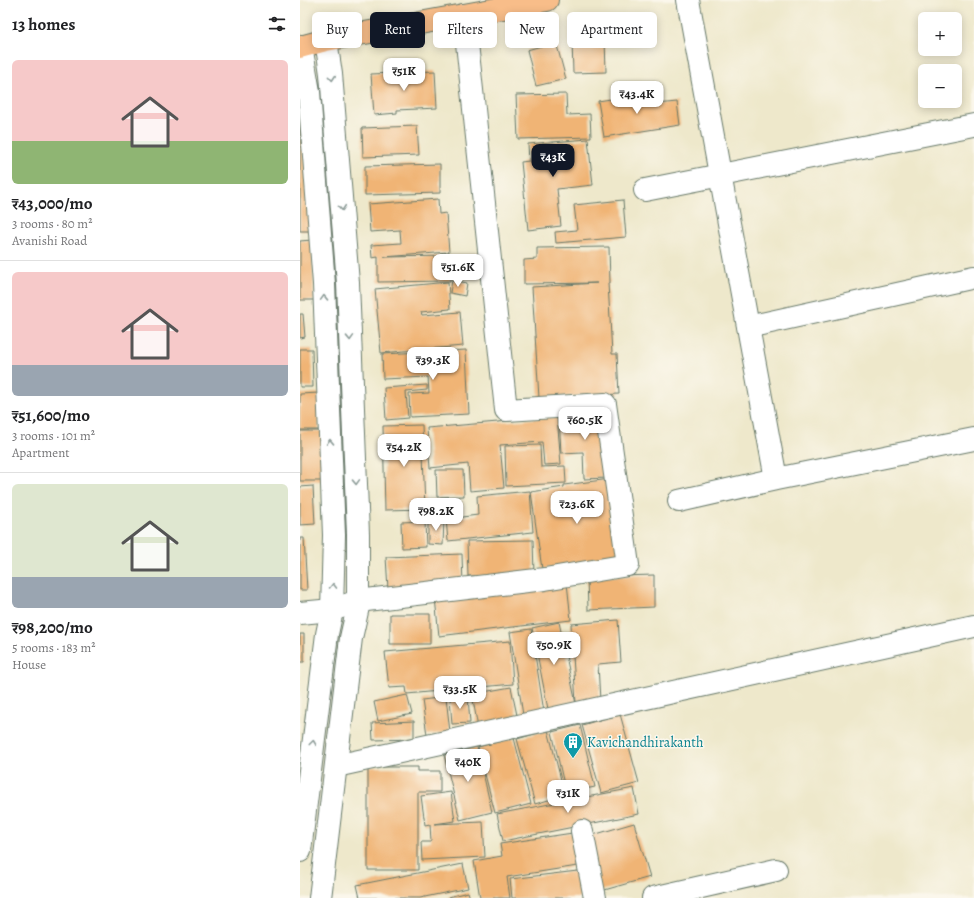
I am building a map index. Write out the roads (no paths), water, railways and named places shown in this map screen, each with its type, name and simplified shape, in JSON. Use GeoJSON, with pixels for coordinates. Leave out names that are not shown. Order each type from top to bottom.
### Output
{"type":"FeatureCollection","features":[{"type":"Feature","properties":{"kind":"main road"},"geometry":{"type":"LineString","coordinates":[[481,12],[547,0]]}},
{"type":"Feature","properties":{"kind":"main road"},"geometry":{"type":"LineString","coordinates":[[362,33],[433,21]]}},
{"type":"Feature","properties":{"kind":"main road"},"geometry":{"type":"LineString","coordinates":[[300,47],[312,44]]}},
{"type":"Feature","properties":{"kind":"street"},"geometry":{"type":"LineString","coordinates":[[688,0],[776,479]]}},
{"type":"Feature","properties":{"kind":"street"},"geometry":{"type":"LineString","coordinates":[[300,47],[309,92],[324,284],[334,535],[332,610],[327,634],[300,851]]}},
{"type":"Feature","properties":{"kind":"street"},"geometry":{"type":"LineString","coordinates":[[320,898],[351,638],[358,601],[358,534],[348,282],[331,74],[327,48]]}},
{"type":"Feature","properties":{"kind":"street"},"geometry":{"type":"LineString","coordinates":[[300,614],[332,610],[358,601],[545,579],[628,565],[605,404],[506,410],[468,48]]}},
{"type":"Feature","properties":{"kind":"street"},"geometry":{"type":"LineString","coordinates":[[645,190],[974,125]]}},
{"type":"Feature","properties":{"kind":"street"},"geometry":{"type":"LineString","coordinates":[[748,327],[974,277]]}},
{"type":"Feature","properties":{"kind":"street"},"geometry":{"type":"LineString","coordinates":[[679,501],[776,479],[974,439]]}},
{"type":"Feature","properties":{"kind":"street"},"geometry":{"type":"LineString","coordinates":[[336,766],[974,626]]}},
{"type":"Feature","properties":{"kind":"street"},"geometry":{"type":"LineString","coordinates":[[582,831],[595,898]]}},
{"type":"Feature","properties":{"kind":"street"},"geometry":{"type":"LineString","coordinates":[[654,898],[776,870]]}},
{"type":"Feature","properties":{"kind":"place","name":"Kavichandhirakanth"},"geometry":{"type":"Point","coordinates":[573,759]}}]}
